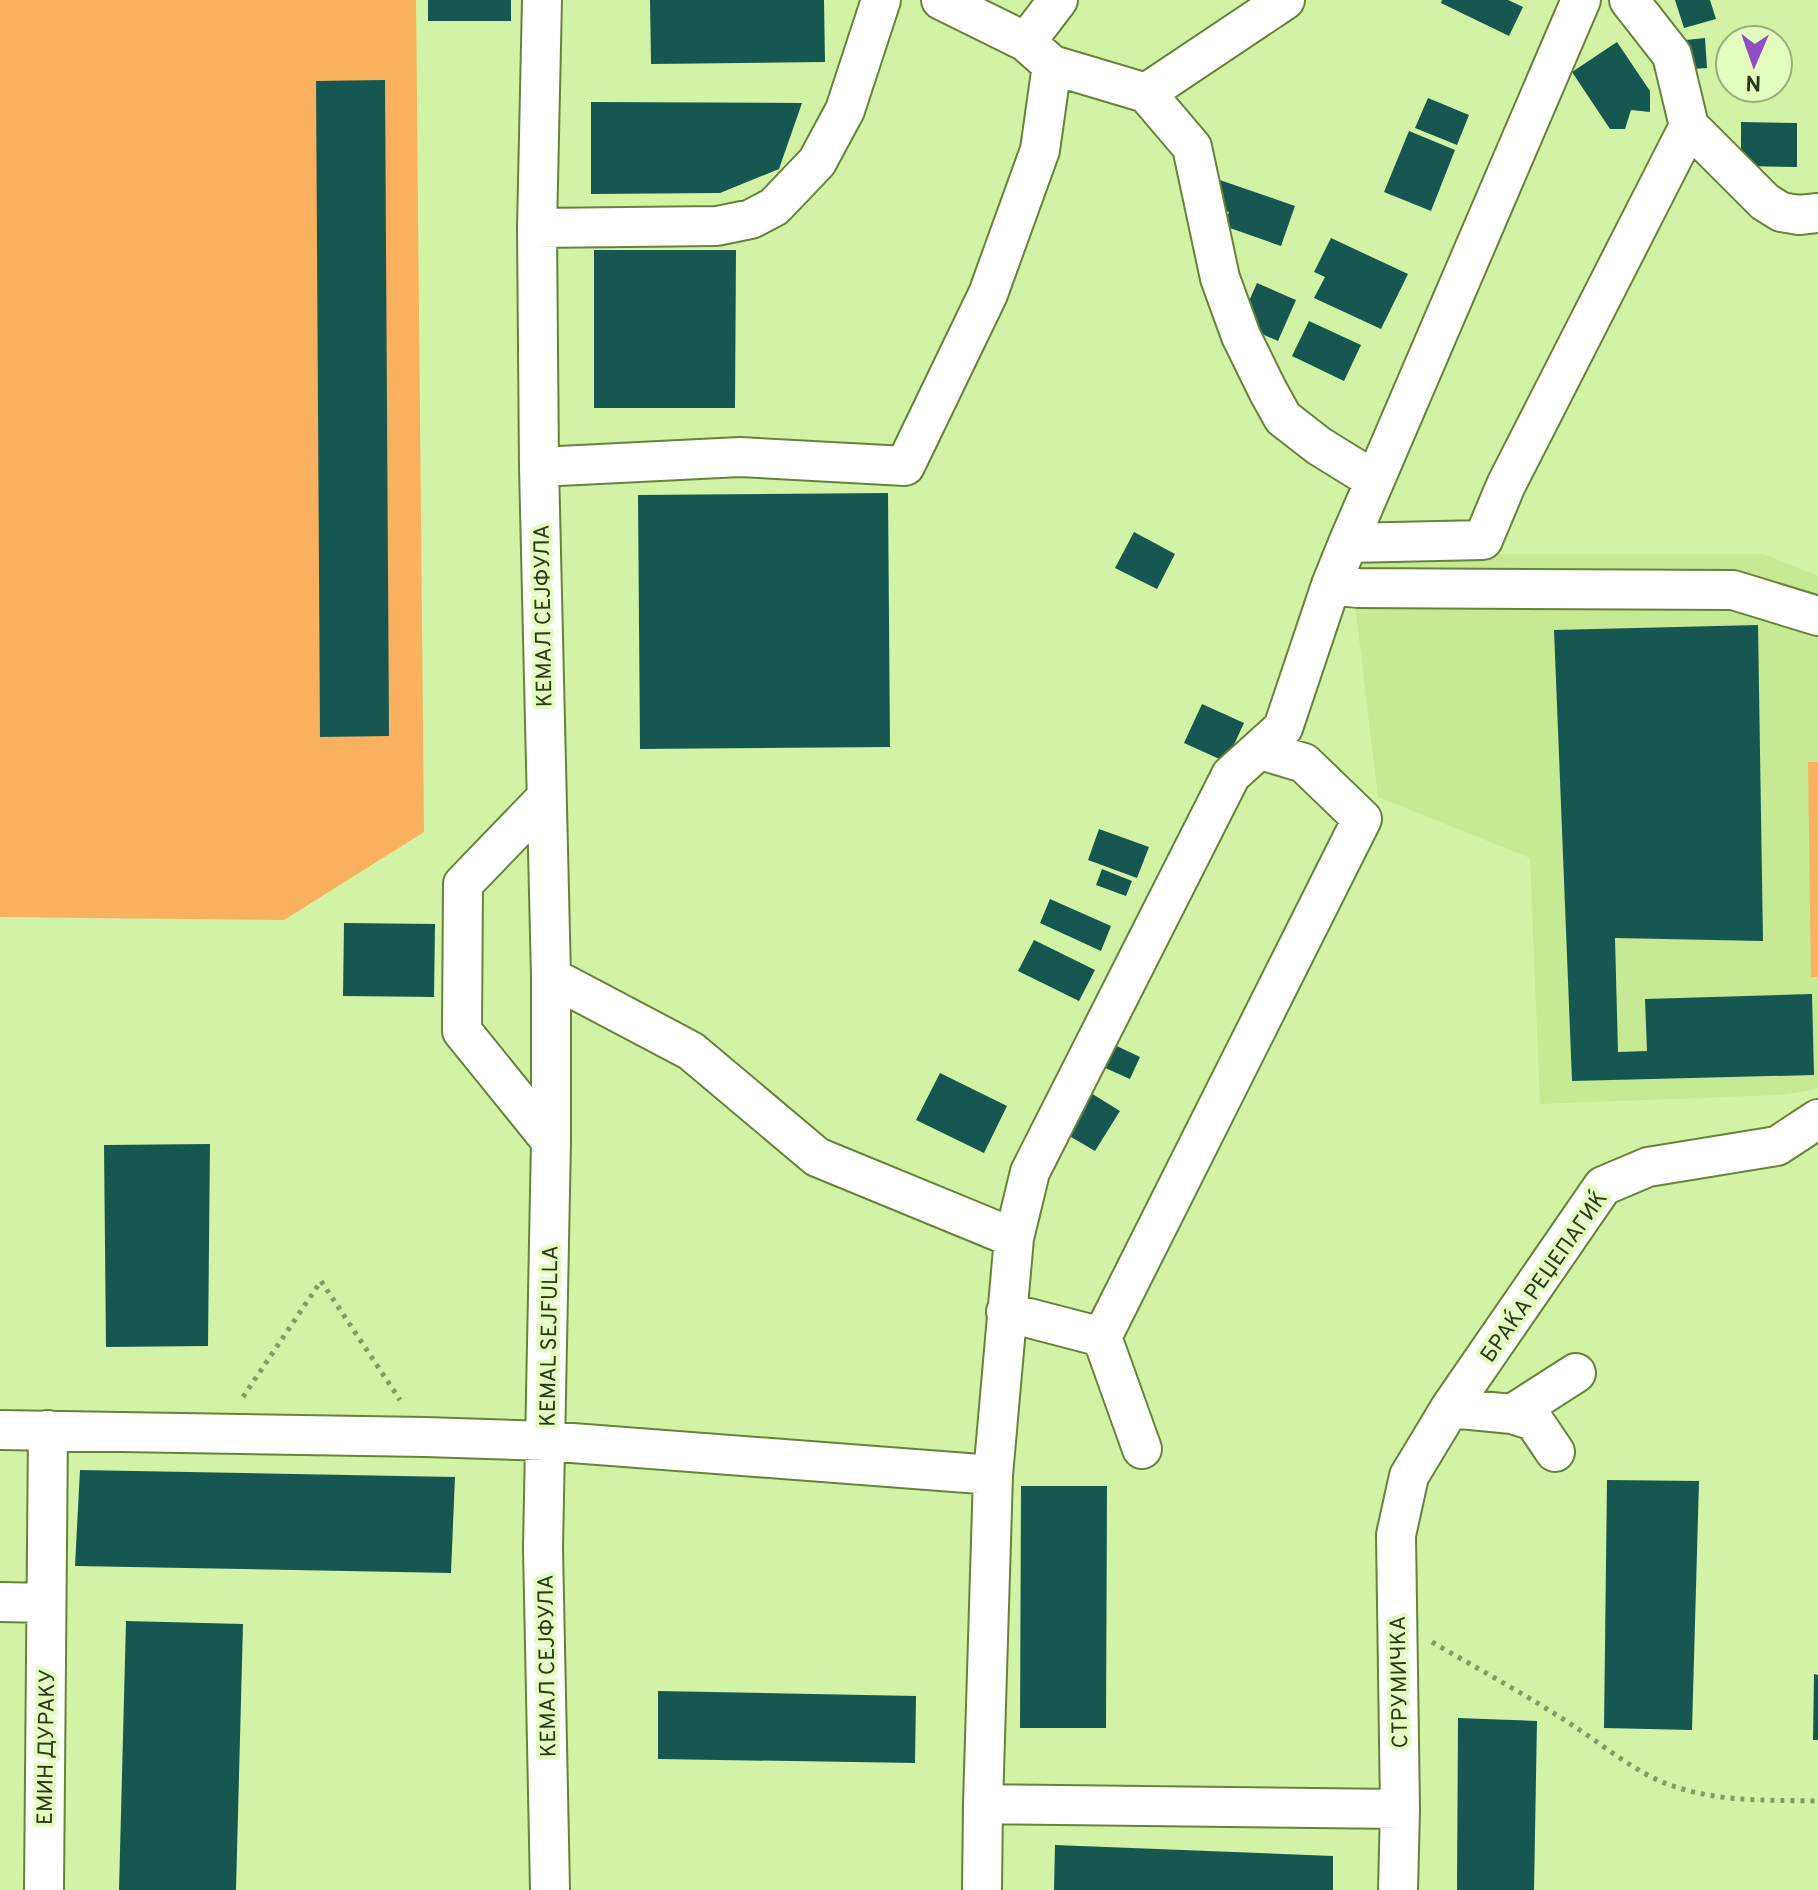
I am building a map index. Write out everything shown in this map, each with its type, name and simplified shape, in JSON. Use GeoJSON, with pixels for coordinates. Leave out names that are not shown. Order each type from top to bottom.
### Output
{"type":"FeatureCollection","features":[{"type":"Feature","properties":{"kind":"street","name":"КЕМАЛ СЕЈФУЛА"},"geometry":{"type":"LineString","coordinates":[[542,0],[537,228],[539,467],[551,977],[550,1231]]}},
{"type":"Feature","properties":{"kind":"street"},"geometry":{"type":"LineString","coordinates":[[537,228],[717,226],[751,219],[774,207],[817,162],[845,110],[881,0]]}},
{"type":"Feature","properties":{"kind":"street"},"geometry":{"type":"LineString","coordinates":[[941,0],[1039,54],[1146,93],[1192,147],[1220,278],[1241,336],[1283,418],[1319,446],[1374,480]]}},
{"type":"Feature","properties":{"kind":"street"},"geometry":{"type":"LineString","coordinates":[[539,467],[740,457],[905,466],[993,280],[1040,150],[1039,54],[1058,0]]}},
{"type":"Feature","properties":{"kind":"street"},"geometry":{"type":"LineString","coordinates":[[1146,93],[1285,0]]}},
{"type":"Feature","properties":{"kind":"street"},"geometry":{"type":"LineString","coordinates":[[982,1890],[993,1475],[1014,1238],[1030,1172],[1231,775],[1283,728],[1348,543],[1581,0]]}},
{"type":"Feature","properties":{"kind":"street"},"geometry":{"type":"LineString","coordinates":[[1629,0],[1672,55],[1689,126],[1765,202],[1790,214],[1818,213]]}},
{"type":"Feature","properties":{"kind":"street"},"geometry":{"type":"LineString","coordinates":[[1348,543],[1483,540],[1506,485],[1689,126]]}},
{"type":"Feature","properties":{"kind":"street"},"geometry":{"type":"LineString","coordinates":[[1331,585],[1373,588],[1733,590],[1818,616]]}},
{"type":"Feature","properties":{"kind":"street"},"geometry":{"type":"LineString","coordinates":[[1142,1449],[1102,1337],[1362,819],[1304,763],[1261,750]]}},
{"type":"Feature","properties":{"kind":"street"},"geometry":{"type":"LineString","coordinates":[[546,798],[463,884],[462,1031],[551,1141]]}},
{"type":"Feature","properties":{"kind":"street"},"geometry":{"type":"LineString","coordinates":[[551,977],[691,1051],[817,1157],[1014,1238]]}},
{"type":"Feature","properties":{"kind":"street","name":"БРАЌА РЕЏЕПАГИЌ"},"geometry":{"type":"LineString","coordinates":[[1409,1476],[1450,1408],[1603,1186],[1648,1167],[1777,1146],[1818,1119]]}},
{"type":"Feature","properties":{"kind":"street","name":"KEMAL SEJFULLA"},"geometry":{"type":"LineString","coordinates":[[546,1441],[550,1231]]}},
{"type":"Feature","properties":{"kind":"street"},"geometry":{"type":"LineString","coordinates":[[1006,1312],[1102,1337]]}},
{"type":"Feature","properties":{"kind":"street"},"geometry":{"type":"LineString","coordinates":[[1512,1414],[1576,1373]]}},
{"type":"Feature","properties":{"kind":"street"},"geometry":{"type":"LineString","coordinates":[[1450,1408],[1512,1414],[1534,1421],[1555,1452]]}},
{"type":"Feature","properties":{"kind":"street"},"geometry":{"type":"LineString","coordinates":[[0,1430],[546,1441],[993,1475]]}},
{"type":"Feature","properties":{"kind":"street","name":"ЕМИН ДУРАКУ"},"geometry":{"type":"LineString","coordinates":[[44,1890],[48,1430]]}},
{"type":"Feature","properties":{"kind":"street","name":"КЕМАЛ СЕЈФУЛА"},"geometry":{"type":"LineString","coordinates":[[546,1441],[543,1548],[550,1890]]}},
{"type":"Feature","properties":{"kind":"street","name":"СТРУМИЧКА"},"geometry":{"type":"LineString","coordinates":[[1398,1890],[1400,1809],[1396,1535],[1409,1476]]}},
{"type":"Feature","properties":{"kind":"street"},"geometry":{"type":"LineString","coordinates":[[0,1602],[46,1603]]}},
{"type":"Feature","properties":{"kind":"street"},"geometry":{"type":"LineString","coordinates":[[983,1804],[1400,1809]]}},
{"type":"Feature","properties":{"kind":"path"},"geometry":{"type":"LineString","coordinates":[[218,1433],[321,1281],[425,1437]]}},
{"type":"Feature","properties":{"kind":"path"},"geometry":{"type":"LineString","coordinates":[[1398,1622],[1570,1723],[1643,1771],[1676,1787],[1706,1795],[1744,1799],[1818,1801]]}},
{"type":"Feature","properties":{"kind":"shaded area"},"geometry":{"type":"Polygon","coordinates":[[[0,0],[416,0],[424,832],[284,920],[0,917],[0,0]]]}},
{"type":"Feature","properties":{"kind":"shaded area"},"geometry":{"type":"Polygon","coordinates":[[[1349,554],[1764,554],[1818,576],[1818,1089],[1781,1095],[1540,1104],[1530,858],[1378,797],[1349,554]]]}},
{"type":"Feature","properties":{"kind":"shaded area"},"geometry":{"type":"Polygon","coordinates":[[[1808,762],[1818,762],[1818,977],[1811,977],[1808,762]]]}},
{"type":"Feature","properties":{"kind":"building"},"geometry":{"type":"Polygon","coordinates":[[[428,0],[511,0],[511,21],[428,21],[428,0]]]}},
{"type":"Feature","properties":{"kind":"building"},"geometry":{"type":"Polygon","coordinates":[[[650,0],[824,0],[825,62],[651,64],[650,0]]]}},
{"type":"Feature","properties":{"kind":"building"},"geometry":{"type":"Polygon","coordinates":[[[1442,0],[1508,0],[1523,7],[1509,36],[1441,3],[1442,0]]]}},
{"type":"Feature","properties":{"kind":"building"},"geometry":{"type":"Polygon","coordinates":[[[1675,0],[1710,0],[1716,19],[1684,28],[1675,0]]]}},
{"type":"Feature","properties":{"kind":"building"},"geometry":{"type":"Polygon","coordinates":[[[1705,38],[1707,68],[1678,70],[1676,41],[1705,38]]]}},
{"type":"Feature","properties":{"kind":"building"},"geometry":{"type":"Polygon","coordinates":[[[1617,42],[1650,91],[1650,112],[1631,110],[1625,129],[1610,129],[1572,72],[1617,42]]]}},
{"type":"Feature","properties":{"kind":"building"},"geometry":{"type":"Polygon","coordinates":[[[385,80],[389,736],[320,737],[316,81],[385,80]]]}},
{"type":"Feature","properties":{"kind":"building"},"geometry":{"type":"Polygon","coordinates":[[[1428,98],[1469,115],[1457,145],[1415,128],[1428,98]]]}},
{"type":"Feature","properties":{"kind":"building"},"geometry":{"type":"Polygon","coordinates":[[[591,102],[802,103],[779,169],[720,193],[591,194],[591,102]]]}},
{"type":"Feature","properties":{"kind":"building"},"geometry":{"type":"Polygon","coordinates":[[[1741,122],[1797,123],[1797,167],[1741,166],[1741,122]]]}},
{"type":"Feature","properties":{"kind":"building"},"geometry":{"type":"Polygon","coordinates":[[[1409,131],[1455,150],[1431,211],[1384,192],[1409,131]]]}},
{"type":"Feature","properties":{"kind":"building"},"geometry":{"type":"Polygon","coordinates":[[[1214,178],[1295,206],[1281,246],[1224,226],[1229,212],[1205,204],[1214,178]]]}},
{"type":"Feature","properties":{"kind":"building"},"geometry":{"type":"Polygon","coordinates":[[[1331,238],[1408,274],[1381,329],[1314,298],[1325,277],[1314,272],[1331,238]]]}},
{"type":"Feature","properties":{"kind":"building"},"geometry":{"type":"Polygon","coordinates":[[[594,250],[736,250],[735,408],[594,408],[594,250]]]}},
{"type":"Feature","properties":{"kind":"building"},"geometry":{"type":"Polygon","coordinates":[[[1257,283],[1296,300],[1278,341],[1239,324],[1257,283]]]}},
{"type":"Feature","properties":{"kind":"building"},"geometry":{"type":"Polygon","coordinates":[[[1309,321],[1361,345],[1344,381],[1292,356],[1309,321]]]}},
{"type":"Feature","properties":{"kind":"building"},"geometry":{"type":"Polygon","coordinates":[[[888,493],[890,747],[640,749],[638,495],[888,493]]]}},
{"type":"Feature","properties":{"kind":"building"},"geometry":{"type":"Polygon","coordinates":[[[1134,532],[1175,554],[1157,589],[1115,568],[1134,532]]]}},
{"type":"Feature","properties":{"kind":"building"},"geometry":{"type":"Polygon","coordinates":[[[1758,625],[1763,941],[1615,938],[1618,1052],[1647,1051],[1645,999],[1812,994],[1814,1075],[1572,1081],[1554,630],[1758,625]]]}},
{"type":"Feature","properties":{"kind":"building"},"geometry":{"type":"Polygon","coordinates":[[[1202,704],[1244,723],[1226,762],[1184,743],[1202,704]]]}},
{"type":"Feature","properties":{"kind":"building"},"geometry":{"type":"Polygon","coordinates":[[[1099,829],[1149,847],[1137,878],[1088,860],[1099,829]]]}},
{"type":"Feature","properties":{"kind":"building"},"geometry":{"type":"Polygon","coordinates":[[[1102,869],[1132,881],[1126,896],[1096,885],[1102,869]]]}},
{"type":"Feature","properties":{"kind":"building"},"geometry":{"type":"Polygon","coordinates":[[[1050,899],[1111,926],[1101,951],[1040,923],[1050,899]]]}},
{"type":"Feature","properties":{"kind":"building"},"geometry":{"type":"Polygon","coordinates":[[[344,923],[435,924],[434,997],[343,996],[344,923]]]}},
{"type":"Feature","properties":{"kind":"building"},"geometry":{"type":"Polygon","coordinates":[[[1034,940],[1095,970],[1079,1001],[1018,971],[1034,940]]]}},
{"type":"Feature","properties":{"kind":"building"},"geometry":{"type":"Polygon","coordinates":[[[1104,1040],[1140,1057],[1130,1079],[1094,1063],[1104,1040]]]}},
{"type":"Feature","properties":{"kind":"building"},"geometry":{"type":"Polygon","coordinates":[[[940,1073],[1007,1106],[984,1153],[916,1120],[940,1073]]]}},
{"type":"Feature","properties":{"kind":"building"},"geometry":{"type":"Polygon","coordinates":[[[1086,1090],[1120,1111],[1095,1151],[1061,1131],[1086,1090]]]}},
{"type":"Feature","properties":{"kind":"building"},"geometry":{"type":"Polygon","coordinates":[[[210,1144],[208,1346],[106,1347],[104,1145],[210,1144]]]}},
{"type":"Feature","properties":{"kind":"building"},"geometry":{"type":"Polygon","coordinates":[[[80,1470],[455,1477],[451,1573],[75,1566],[80,1470]]]}},
{"type":"Feature","properties":{"kind":"building"},"geometry":{"type":"Polygon","coordinates":[[[1607,1480],[1699,1481],[1692,1730],[1604,1728],[1607,1480]]]}},
{"type":"Feature","properties":{"kind":"building"},"geometry":{"type":"Polygon","coordinates":[[[1021,1486],[1107,1486],[1106,1728],[1020,1728],[1021,1486]]]}},
{"type":"Feature","properties":{"kind":"building"},"geometry":{"type":"Polygon","coordinates":[[[126,1621],[243,1624],[236,1890],[119,1890],[126,1621]]]}},
{"type":"Feature","properties":{"kind":"building"},"geometry":{"type":"Polygon","coordinates":[[[1814,1674],[1818,1675],[1818,1740],[1813,1740],[1814,1674]]]}},
{"type":"Feature","properties":{"kind":"building"},"geometry":{"type":"Polygon","coordinates":[[[658,1691],[916,1696],[915,1763],[658,1759],[658,1691]]]}},
{"type":"Feature","properties":{"kind":"building"},"geometry":{"type":"Polygon","coordinates":[[[1458,1718],[1537,1721],[1534,1890],[1457,1890],[1458,1718]]]}},
{"type":"Feature","properties":{"kind":"building"},"geometry":{"type":"Polygon","coordinates":[[[1055,1845],[1333,1856],[1333,1890],[1054,1890],[1055,1845]]]}}]}
